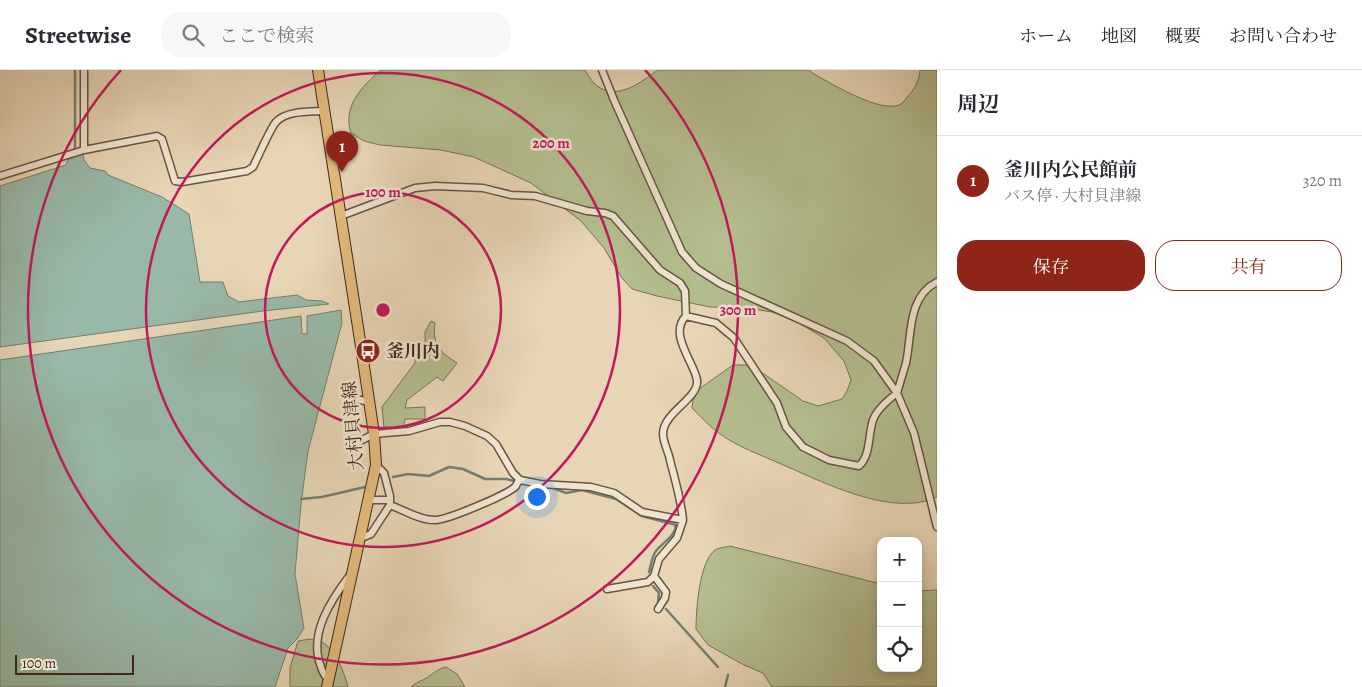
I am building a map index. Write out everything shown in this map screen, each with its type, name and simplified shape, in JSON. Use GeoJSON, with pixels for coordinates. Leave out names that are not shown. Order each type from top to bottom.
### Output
{"type":"FeatureCollection","features":[{"type":"Feature","properties":{"kind":"main road","name":"大村貝津線"},"geometry":{"type":"LineString","coordinates":[[318,70],[374,434],[376,465],[328,684]]}},
{"type":"Feature","properties":{"kind":"street"},"geometry":{"type":"LineString","coordinates":[[83,150],[84,70]]}},
{"type":"Feature","properties":{"kind":"street"},"geometry":{"type":"LineString","coordinates":[[602,70],[682,252],[696,268],[721,284],[847,341],[874,361],[897,393],[914,433],[937,527]]}},
{"type":"Feature","properties":{"kind":"street"},"geometry":{"type":"LineString","coordinates":[[0,176],[83,150],[158,136],[162,139],[174,182],[247,171],[253,167],[276,122],[286,116],[298,113],[325,111]]}},
{"type":"Feature","properties":{"kind":"street"},"geometry":{"type":"LineString","coordinates":[[341,216],[415,188],[435,186],[483,188],[510,194],[536,196],[587,211],[613,216],[660,270],[680,283],[685,291],[686,316],[681,325],[681,343],[697,382],[694,391],[665,422],[663,434],[680,498],[683,520],[677,538],[659,559],[654,576],[648,582],[607,589]]}},
{"type":"Feature","properties":{"kind":"street"},"geometry":{"type":"LineString","coordinates":[[686,316],[716,323],[734,338],[777,403],[786,427],[803,447],[829,460],[859,466],[865,460],[875,415],[897,393],[906,362],[916,304],[925,289],[937,282]]}},
{"type":"Feature","properties":{"kind":"street"},"geometry":{"type":"LineString","coordinates":[[352,398],[369,402]]}},
{"type":"Feature","properties":{"kind":"street"},"geometry":{"type":"LineString","coordinates":[[350,446],[374,434],[409,430],[440,422],[450,422],[465,426],[486,436],[496,444],[518,482]]}},
{"type":"Feature","properties":{"kind":"street"},"geometry":{"type":"LineString","coordinates":[[361,538],[371,534],[390,503],[384,473],[376,465]]}},
{"type":"Feature","properties":{"kind":"street"},"geometry":{"type":"LineString","coordinates":[[369,500],[390,503],[422,518],[436,521],[488,501],[518,482],[592,487],[614,493],[642,512],[683,520]]}},
{"type":"Feature","properties":{"kind":"street"},"geometry":{"type":"LineString","coordinates":[[328,684],[321,668],[318,652],[319,631],[324,614],[337,592],[353,572]]}},
{"type":"Feature","properties":{"kind":"street"},"geometry":{"type":"LineString","coordinates":[[654,576],[666,592],[665,598],[658,608]]}},
{"type":"Feature","properties":{"kind":"shaded area"},"geometry":{"type":"Polygon","coordinates":[[[381,70],[585,70],[597,86],[613,92],[629,88],[658,70],[809,70],[858,97],[870,102],[893,106],[901,104],[911,93],[918,80],[920,70],[937,70],[937,497],[919,502],[900,503],[879,501],[858,495],[817,480],[734,443],[716,431],[692,408],[693,400],[699,389],[733,365],[746,365],[764,374],[803,401],[818,406],[842,399],[847,391],[851,380],[844,361],[824,338],[797,322],[772,312],[747,308],[710,307],[632,289],[622,278],[604,248],[581,221],[531,183],[474,157],[441,150],[380,145],[364,141],[351,133],[349,114],[352,106],[361,90],[381,70]]]}},
{"type":"Feature","properties":{"kind":"shaded area"},"geometry":{"type":"Polygon","coordinates":[[[83,154],[84,160],[90,168],[105,171],[108,175],[162,197],[189,214],[200,282],[223,282],[228,296],[239,302],[297,295],[306,300],[322,301],[329,304],[263,311],[0,347],[0,186],[66,165],[68,159],[83,154]]]}},
{"type":"Feature","properties":{"kind":"shaded area"},"geometry":{"type":"Polygon","coordinates":[[[341,310],[342,323],[308,451],[301,504],[295,574],[304,628],[288,648],[275,687],[0,687],[0,360],[301,316],[302,334],[307,334],[307,316],[341,310]]]}},
{"type":"Feature","properties":{"kind":"shaded area"},"geometry":{"type":"Polygon","coordinates":[[[431,321],[435,323],[434,331],[438,347],[457,363],[443,381],[437,377],[407,400],[405,408],[425,407],[425,419],[405,419],[403,428],[384,428],[382,407],[415,363],[415,357],[425,349],[425,332],[431,321]]]}},
{"type":"Feature","properties":{"kind":"shaded area"},"geometry":{"type":"Polygon","coordinates":[[[730,546],[877,583],[877,672],[922,672],[922,591],[937,590],[937,687],[772,687],[763,673],[708,645],[696,629],[698,599],[705,565],[715,550],[730,546]]]}},
{"type":"Feature","properties":{"kind":"shaded area"},"geometry":{"type":"Polygon","coordinates":[[[310,639],[322,642],[331,650],[342,668],[348,687],[290,687],[290,668],[298,641],[310,639]]]}},
{"type":"Feature","properties":{"kind":"shaded area"},"geometry":{"type":"Polygon","coordinates":[[[446,667],[457,674],[465,687],[411,687],[439,670],[446,667]]]}},
{"type":"Feature","properties":{"kind":"waterway"},"geometry":{"type":"LineString","coordinates":[[75,70],[75,151]]}},
{"type":"Feature","properties":{"kind":"waterway"},"geometry":{"type":"LineString","coordinates":[[393,477],[408,474],[429,476],[449,467],[463,469],[485,479],[506,479],[535,486]]}},
{"type":"Feature","properties":{"kind":"waterway"},"geometry":{"type":"LineString","coordinates":[[301,499],[322,497],[365,487]]}},
{"type":"Feature","properties":{"kind":"waterway"},"geometry":{"type":"LineString","coordinates":[[553,488],[566,493],[582,490],[616,499],[642,516],[676,525],[671,536],[655,553],[649,572]]}},
{"type":"Feature","properties":{"kind":"waterway"},"geometry":{"type":"LineString","coordinates":[[653,586],[659,593],[658,602]]}},
{"type":"Feature","properties":{"kind":"waterway"},"geometry":{"type":"LineString","coordinates":[[666,609],[718,667]]}},
{"type":"Feature","properties":{"kind":"waterway"},"geometry":{"type":"LineString","coordinates":[[725,687],[728,675]]}},
{"type":"Feature","properties":{"kind":"place","name":"釜川内公民館前"},"geometry":{"type":"Point","coordinates":[342,172]}},
{"type":"Feature","properties":{"kind":"place","name":"釜川内"},"geometry":{"type":"Point","coordinates":[368,351]}}]}
